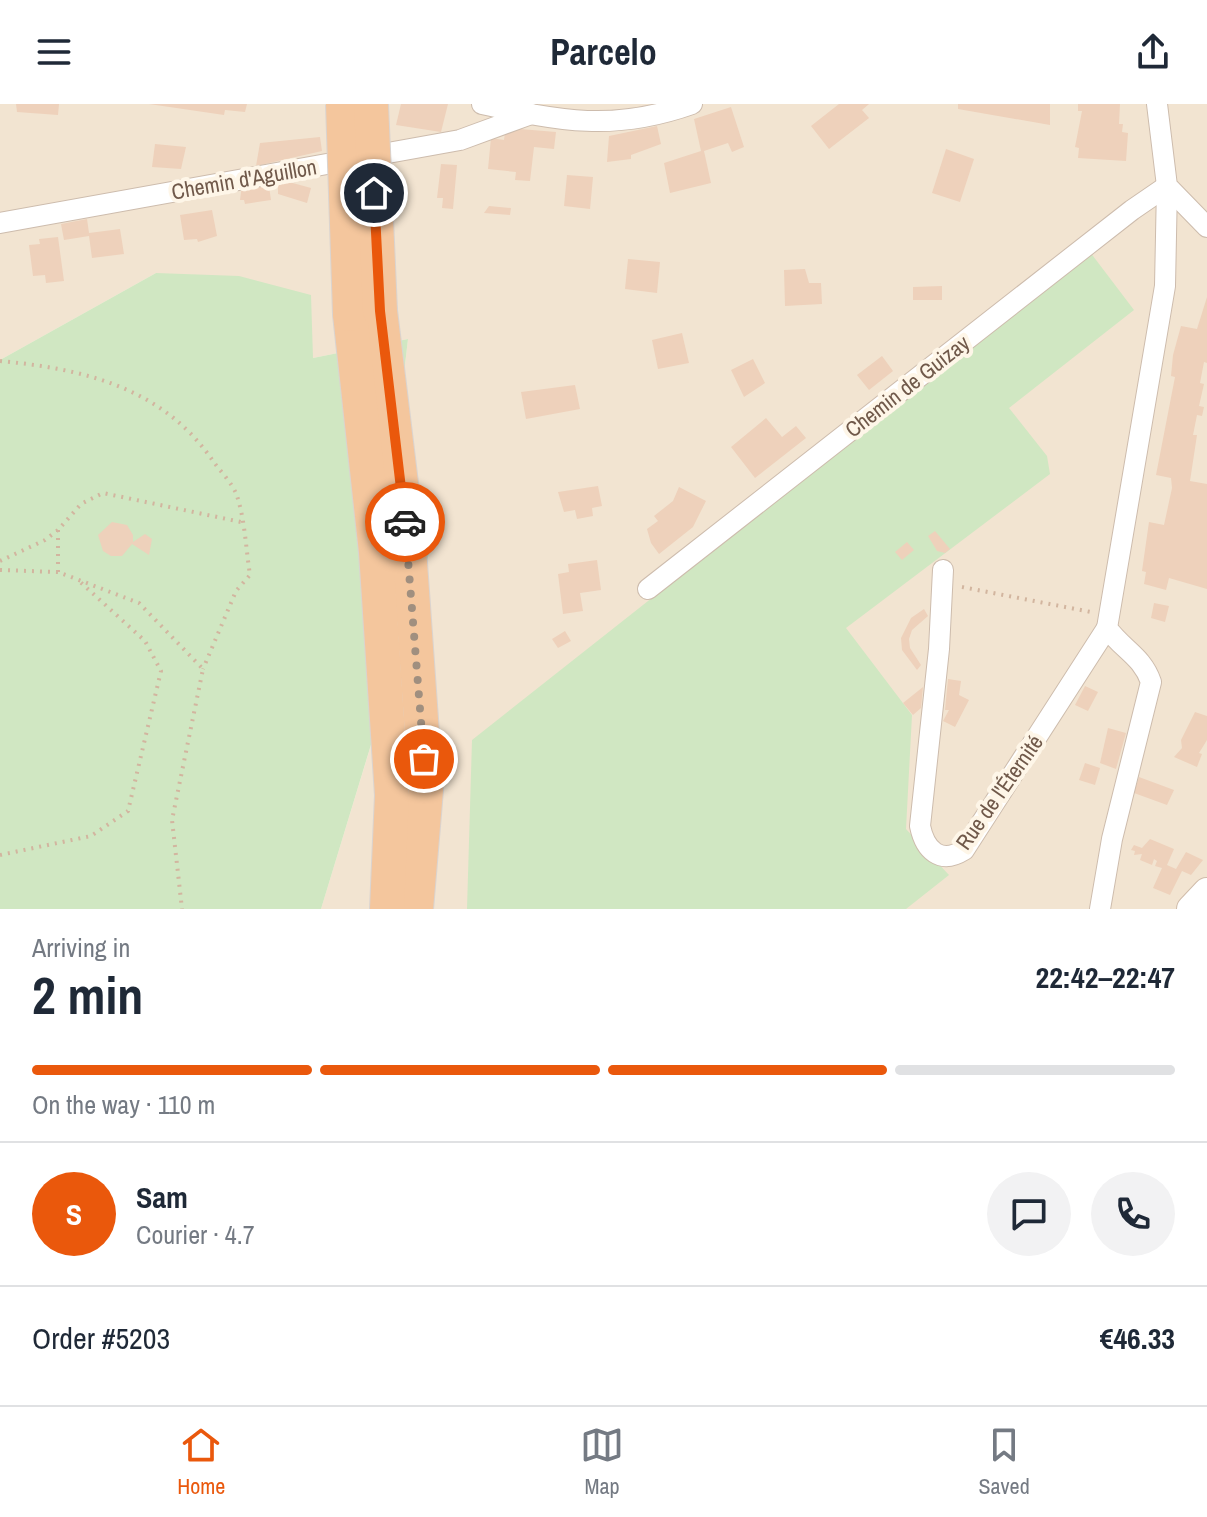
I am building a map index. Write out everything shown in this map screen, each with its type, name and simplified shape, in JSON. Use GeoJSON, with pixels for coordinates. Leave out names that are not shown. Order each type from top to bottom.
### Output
{"type":"FeatureCollection","features":[{"type":"Feature","properties":{"kind":"highway"},"geometry":{"type":"LineString","coordinates":[[343,104],[365,313],[392,795],[387,909]]}},
{"type":"Feature","properties":{"kind":"highway"},"geometry":{"type":"LineString","coordinates":[[371,104],[365,313],[409,549],[426,790],[416,909]]}},
{"type":"Feature","properties":{"kind":"main road"},"geometry":{"type":"LineString","coordinates":[[1191,909],[1207,892]]}},
{"type":"Feature","properties":{"kind":"street"},"geometry":{"type":"LineString","coordinates":[[482,104],[597,124],[638,120],[692,104]]}},
{"type":"Feature","properties":{"kind":"street","name":"Rue de l'Éternité"},"geometry":{"type":"LineString","coordinates":[[942,576],[939,649],[920,826],[927,847],[947,858],[964,850],[1108,622],[1165,286],[1167,186],[1157,104]]}},
{"type":"Feature","properties":{"kind":"street","name":"Chemin d'Aguillon"},"geometry":{"type":"LineString","coordinates":[[0,223],[460,140],[531,114]]}},
{"type":"Feature","properties":{"kind":"street"},"geometry":{"type":"LineString","coordinates":[[1167,186],[1207,227]]}},
{"type":"Feature","properties":{"kind":"street","name":"Chemin de Guizay"},"geometry":{"type":"LineString","coordinates":[[648,589],[1132,210],[1167,186]]}},
{"type":"Feature","properties":{"kind":"street"},"geometry":{"type":"LineString","coordinates":[[1100,909],[1112,839],[1151,682],[1145,663],[1120,645],[1108,622]]}},
{"type":"Feature","properties":{"kind":"path"},"geometry":{"type":"LineString","coordinates":[[0,361],[31,364],[127,387],[172,413],[196,436],[237,495],[250,575],[236,591],[203,669],[172,820],[182,909]]}},
{"type":"Feature","properties":{"kind":"path"},"geometry":{"type":"LineString","coordinates":[[0,561],[58,530],[81,504],[103,493],[241,522]]}},
{"type":"Feature","properties":{"kind":"path"},"geometry":{"type":"LineString","coordinates":[[58,530],[58,572]]}},
{"type":"Feature","properties":{"kind":"path"},"geometry":{"type":"LineString","coordinates":[[0,570],[58,572],[139,603],[203,669]]}},
{"type":"Feature","properties":{"kind":"path"},"geometry":{"type":"LineString","coordinates":[[942,576],[1108,622]]}},
{"type":"Feature","properties":{"kind":"path"},"geometry":{"type":"LineString","coordinates":[[0,855],[91,836],[128,811],[161,671],[145,641],[76,578]]}},
{"type":"Feature","properties":{"kind":"shaded area"},"geometry":{"type":"Polygon","coordinates":[[[0,104],[1207,104],[1207,909],[321,909],[429,555],[381,571],[408,339],[313,358],[156,273],[0,360],[0,104]]]}},
{"type":"Feature","properties":{"kind":"green space"},"geometry":{"type":"Polygon","coordinates":[[[1090,252],[1134,310],[1009,408],[1047,456],[1050,474],[846,628],[912,715],[906,829],[949,875],[906,909],[467,909],[472,740],[1090,252]]]}},
{"type":"Feature","properties":{"kind":"green space"},"geometry":{"type":"Polygon","coordinates":[[[156,273],[239,276],[311,295],[313,358],[408,339],[381,571],[429,554],[321,909],[0,909],[0,360],[156,273]]]}},
{"type":"Feature","properties":{"kind":"building"},"geometry":{"type":"Polygon","coordinates":[[[16,104],[59,104],[58,115],[17,112],[16,104]]]}},
{"type":"Feature","properties":{"kind":"building"},"geometry":{"type":"Polygon","coordinates":[[[149,104],[247,104],[245,112],[225,110],[224,115],[149,104]]]}},
{"type":"Feature","properties":{"kind":"building"},"geometry":{"type":"Polygon","coordinates":[[[401,104],[448,104],[441,132],[396,125],[401,104]]]}},
{"type":"Feature","properties":{"kind":"building"},"geometry":{"type":"Polygon","coordinates":[[[839,104],[869,104],[862,110],[869,118],[829,149],[811,126],[839,104]]]}},
{"type":"Feature","properties":{"kind":"building"},"geometry":{"type":"Polygon","coordinates":[[[958,104],[1050,104],[1050,125],[958,109],[958,104]]]}},
{"type":"Feature","properties":{"kind":"building"},"geometry":{"type":"Polygon","coordinates":[[[1078,104],[1120,104],[1119,124],[1123,124],[1122,132],[1128,133],[1126,161],[1078,158],[1079,148],[1075,147],[1082,111],[1078,111],[1078,104]]]}},
{"type":"Feature","properties":{"kind":"building"},"geometry":{"type":"Polygon","coordinates":[[[731,107],[744,147],[732,152],[728,143],[704,151],[711,183],[670,193],[664,163],[701,151],[694,119],[731,107]]]}},
{"type":"Feature","properties":{"kind":"building"},"geometry":{"type":"Polygon","coordinates":[[[657,126],[661,144],[631,155],[631,159],[607,162],[609,136],[657,126]]]}},
{"type":"Feature","properties":{"kind":"building"},"geometry":{"type":"Polygon","coordinates":[[[520,129],[556,132],[554,149],[534,147],[530,181],[515,180],[516,172],[488,169],[491,138],[504,140],[505,133],[520,129]]]}},
{"type":"Feature","properties":{"kind":"building"},"geometry":{"type":"Polygon","coordinates":[[[320,137],[322,151],[256,166],[260,143],[320,137]]]}},
{"type":"Feature","properties":{"kind":"building"},"geometry":{"type":"Polygon","coordinates":[[[155,144],[186,147],[181,169],[152,167],[155,144]]]}},
{"type":"Feature","properties":{"kind":"building"},"geometry":{"type":"Polygon","coordinates":[[[946,149],[974,159],[960,202],[932,193],[946,149]]]}},
{"type":"Feature","properties":{"kind":"building"},"geometry":{"type":"Polygon","coordinates":[[[441,164],[457,165],[453,209],[442,208],[443,198],[437,198],[441,164]]]}},
{"type":"Feature","properties":{"kind":"building"},"geometry":{"type":"Polygon","coordinates":[[[567,175],[593,177],[590,209],[564,206],[567,175]]]}},
{"type":"Feature","properties":{"kind":"building"},"geometry":{"type":"Polygon","coordinates":[[[278,179],[311,188],[307,203],[278,194],[278,179]]]}},
{"type":"Feature","properties":{"kind":"building"},"geometry":{"type":"Polygon","coordinates":[[[268,180],[271,200],[245,204],[244,200],[240,200],[242,184],[268,180]]]}},
{"type":"Feature","properties":{"kind":"building"},"geometry":{"type":"Polygon","coordinates":[[[489,206],[511,208],[510,215],[484,213],[489,206]]]}},
{"type":"Feature","properties":{"kind":"building"},"geometry":{"type":"Polygon","coordinates":[[[212,210],[217,236],[198,242],[197,239],[184,240],[180,215],[212,210]]]}},
{"type":"Feature","properties":{"kind":"building"},"geometry":{"type":"Polygon","coordinates":[[[87,219],[89,233],[120,229],[124,254],[92,258],[89,236],[64,240],[61,224],[87,219]]]}},
{"type":"Feature","properties":{"kind":"building"},"geometry":{"type":"Polygon","coordinates":[[[58,237],[64,281],[46,283],[45,275],[33,276],[29,245],[40,244],[39,239],[58,237]]]}},
{"type":"Feature","properties":{"kind":"building"},"geometry":{"type":"Polygon","coordinates":[[[628,259],[660,262],[657,293],[625,289],[628,259]]]}},
{"type":"Feature","properties":{"kind":"building"},"geometry":{"type":"Polygon","coordinates":[[[805,269],[809,283],[821,283],[822,304],[785,306],[784,270],[805,269]]]}},
{"type":"Feature","properties":{"kind":"building"},"geometry":{"type":"Polygon","coordinates":[[[942,286],[942,300],[913,300],[913,287],[942,286]]]}},
{"type":"Feature","properties":{"kind":"building"},"geometry":{"type":"Polygon","coordinates":[[[1207,297],[1207,363],[1204,362],[1200,383],[1204,384],[1199,406],[1204,407],[1202,416],[1197,415],[1193,435],[1197,435],[1190,481],[1207,484],[1207,589],[1169,578],[1166,590],[1144,584],[1146,572],[1142,571],[1149,522],[1164,525],[1172,488],[1171,478],[1156,475],[1175,377],[1171,376],[1173,355],[1181,326],[1197,329],[1207,297]]]}},
{"type":"Feature","properties":{"kind":"building"},"geometry":{"type":"Polygon","coordinates":[[[682,333],[689,363],[658,369],[652,340],[682,333]]]}},
{"type":"Feature","properties":{"kind":"building"},"geometry":{"type":"Polygon","coordinates":[[[882,356],[893,371],[869,390],[857,375],[882,356]]]}},
{"type":"Feature","properties":{"kind":"building"},"geometry":{"type":"Polygon","coordinates":[[[753,359],[765,383],[744,397],[731,370],[753,359]]]}},
{"type":"Feature","properties":{"kind":"building"},"geometry":{"type":"Polygon","coordinates":[[[575,385],[580,409],[526,419],[521,392],[575,385]]]}},
{"type":"Feature","properties":{"kind":"building"},"geometry":{"type":"Polygon","coordinates":[[[766,418],[782,437],[796,426],[806,438],[755,478],[731,447],[766,418]]]}},
{"type":"Feature","properties":{"kind":"building"},"geometry":{"type":"Polygon","coordinates":[[[598,486],[602,506],[592,508],[593,516],[577,519],[575,510],[564,512],[558,492],[598,486]]]}},
{"type":"Feature","properties":{"kind":"building"},"geometry":{"type":"Polygon","coordinates":[[[679,487],[706,501],[693,527],[659,554],[651,543],[647,529],[658,521],[654,516],[673,501],[679,487]]]}},
{"type":"Feature","properties":{"kind":"building"},"geometry":{"type":"Polygon","coordinates":[[[112,522],[127,525],[133,542],[145,534],[152,539],[149,555],[132,544],[122,556],[111,556],[103,551],[98,535],[112,522]]]}},
{"type":"Feature","properties":{"kind":"building"},"geometry":{"type":"Polygon","coordinates":[[[935,531],[950,549],[945,553],[937,551],[928,536],[935,531]]]}},
{"type":"Feature","properties":{"kind":"building"},"geometry":{"type":"Polygon","coordinates":[[[907,542],[914,550],[902,560],[895,552],[907,542]]]}},
{"type":"Feature","properties":{"kind":"building"},"geometry":{"type":"Polygon","coordinates":[[[597,560],[601,590],[580,593],[583,611],[563,614],[558,574],[569,572],[568,564],[597,560]]]}},
{"type":"Feature","properties":{"kind":"building"},"geometry":{"type":"Polygon","coordinates":[[[1154,603],[1169,606],[1165,622],[1151,618],[1154,603]]]}},
{"type":"Feature","properties":{"kind":"building"},"geometry":{"type":"Polygon","coordinates":[[[924,609],[928,616],[912,630],[909,639],[910,648],[921,665],[917,670],[902,650],[901,638],[911,618],[924,609]]]}},
{"type":"Feature","properties":{"kind":"building"},"geometry":{"type":"Polygon","coordinates":[[[565,631],[571,641],[558,648],[552,639],[565,631]]]}},
{"type":"Feature","properties":{"kind":"building"},"geometry":{"type":"Polygon","coordinates":[[[948,679],[961,681],[959,695],[969,700],[955,727],[943,721],[949,710],[945,710],[948,679]]]}},
{"type":"Feature","properties":{"kind":"building"},"geometry":{"type":"Polygon","coordinates":[[[1085,686],[1098,692],[1088,711],[1075,705],[1085,686]]]}},
{"type":"Feature","properties":{"kind":"building"},"geometry":{"type":"Polygon","coordinates":[[[923,687],[921,708],[913,715],[903,703],[923,687]]]}},
{"type":"Feature","properties":{"kind":"building"},"geometry":{"type":"Polygon","coordinates":[[[1195,712],[1207,716],[1207,740],[1199,753],[1202,754],[1197,767],[1174,757],[1182,748],[1181,740],[1195,712]]]}},
{"type":"Feature","properties":{"kind":"building"},"geometry":{"type":"Polygon","coordinates":[[[1108,728],[1126,733],[1116,769],[1100,763],[1108,728]]]}},
{"type":"Feature","properties":{"kind":"building"},"geometry":{"type":"Polygon","coordinates":[[[1085,763],[1100,768],[1095,785],[1079,780],[1085,763]]]}},
{"type":"Feature","properties":{"kind":"building"},"geometry":{"type":"Polygon","coordinates":[[[1139,777],[1174,790],[1167,805],[1134,793],[1139,777]]]}},
{"type":"Feature","properties":{"kind":"building"},"geometry":{"type":"Polygon","coordinates":[[[1150,839],[1174,849],[1167,865],[1176,869],[1186,852],[1203,860],[1191,875],[1182,871],[1170,895],[1153,888],[1162,868],[1155,866],[1157,861],[1154,859],[1152,865],[1140,860],[1142,854],[1134,855],[1135,851],[1131,850],[1134,845],[1142,848],[1150,839]]]}},
{"type":"Feature","properties":{"kind":"way so far"},"geometry":{"type":"LineString","coordinates":[[405,522],[424,759]]}},
{"type":"Feature","properties":{"kind":"route"},"geometry":{"type":"LineString","coordinates":[[374,193],[380,311],[405,522]]}}]}
